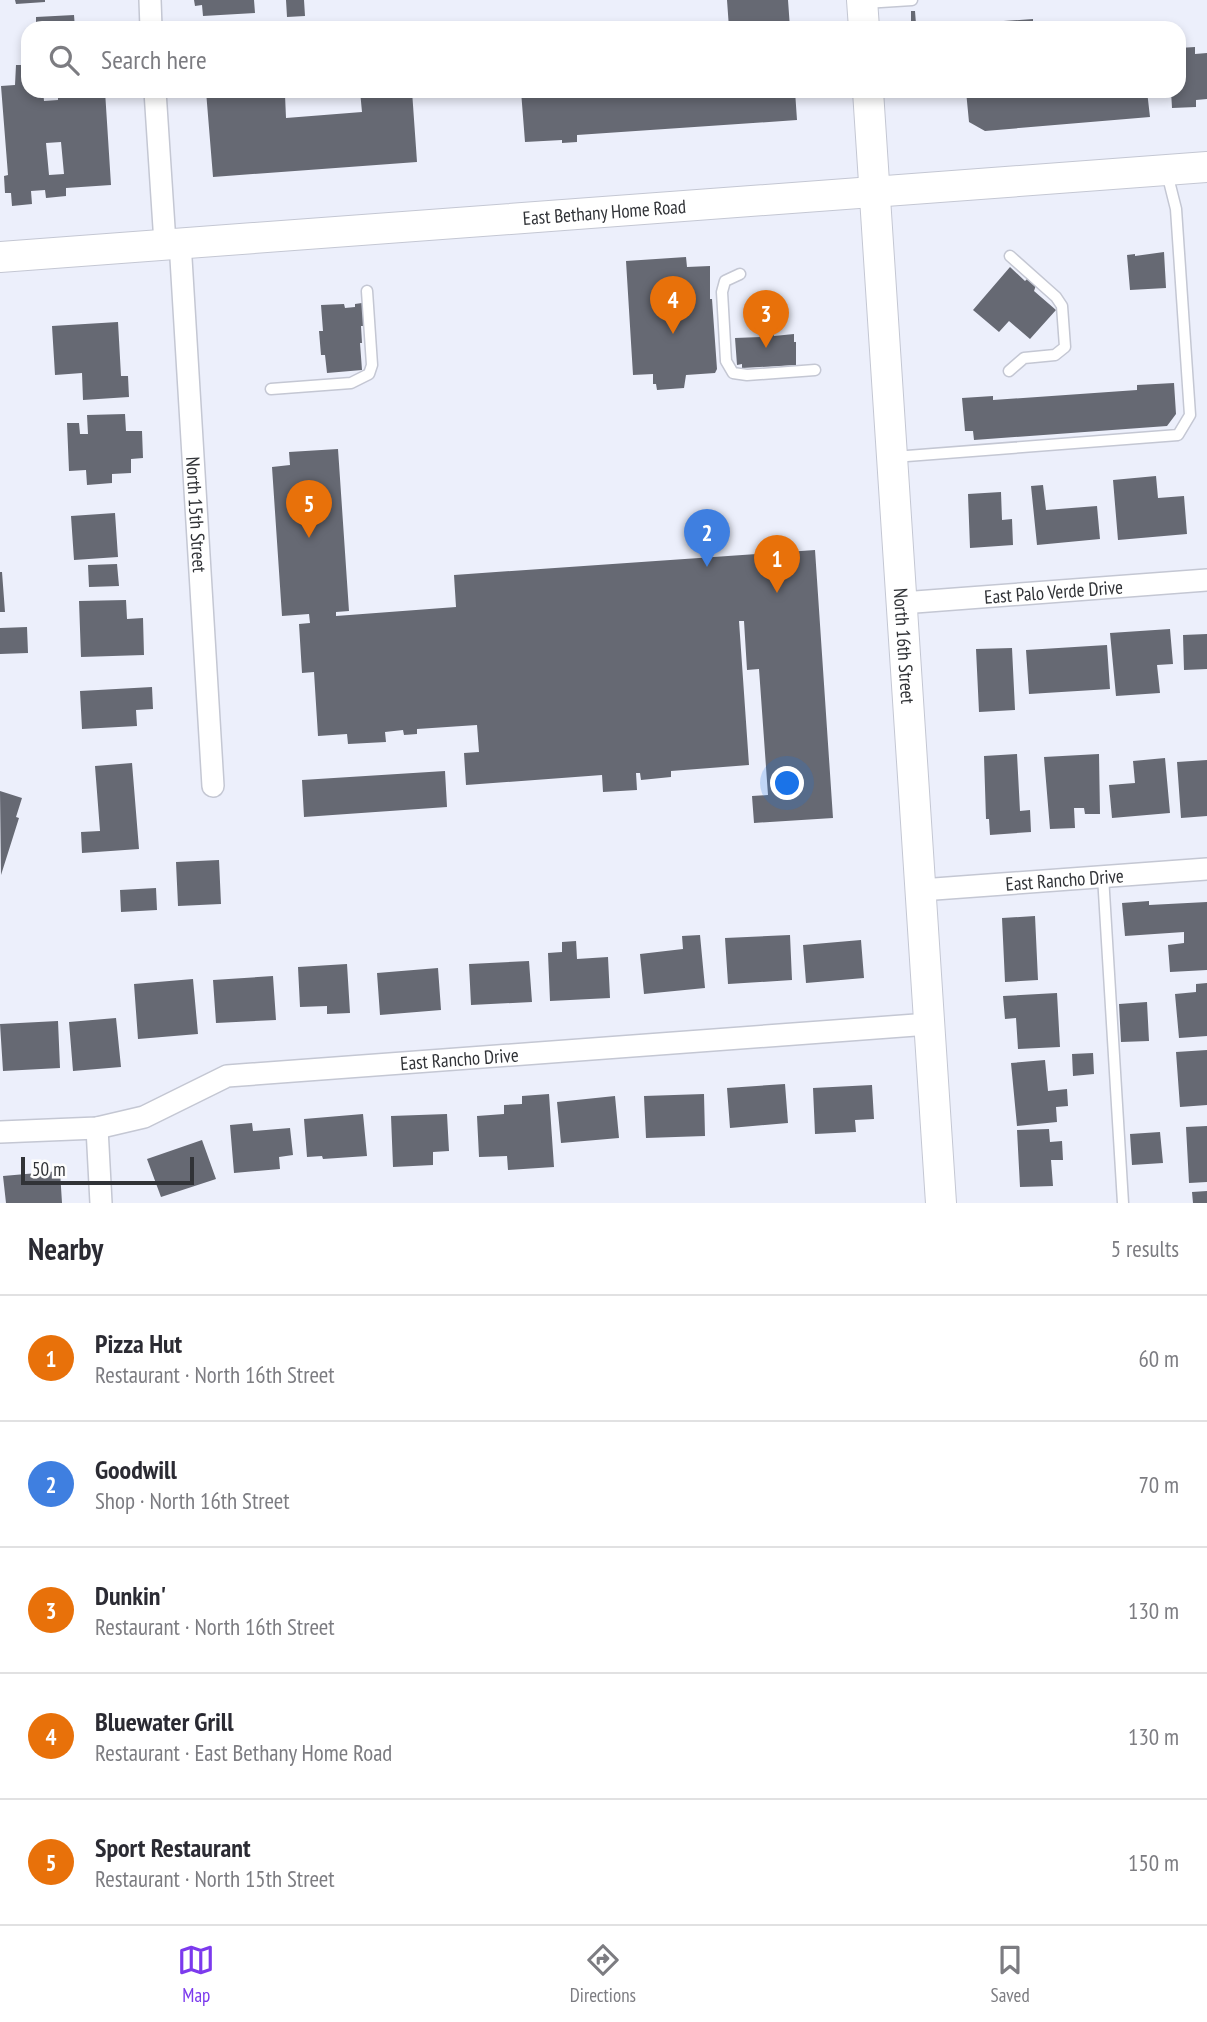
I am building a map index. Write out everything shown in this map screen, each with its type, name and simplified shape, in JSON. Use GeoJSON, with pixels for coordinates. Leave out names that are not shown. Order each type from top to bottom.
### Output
{"type":"FeatureCollection","features":[{"type":"Feature","properties":{"kind":"main road","name":"North 16th Street"},"geometry":{"type":"LineString","coordinates":[[869,98],[941,1203]]}},
{"type":"Feature","properties":{"kind":"main road","name":"East Bethany Home Road"},"geometry":{"type":"LineString","coordinates":[[0,257],[1207,167]]}},
{"type":"Feature","properties":{"kind":"street"},"geometry":{"type":"LineString","coordinates":[[149,0],[150,21]]}},
{"type":"Feature","properties":{"kind":"street","name":"North 15th Street"},"geometry":{"type":"LineString","coordinates":[[156,98],[173,242],[213,786]]}},
{"type":"Feature","properties":{"kind":"street","name":"East Palo Verde Drive"},"geometry":{"type":"LineString","coordinates":[[902,603],[1207,580]]}},
{"type":"Feature","properties":{"kind":"street","name":"East Rancho Drive"},"geometry":{"type":"LineString","coordinates":[[920,890],[1207,869]]}},
{"type":"Feature","properties":{"kind":"street","name":"East Rancho Drive"},"geometry":{"type":"LineString","coordinates":[[0,1132],[97,1128],[144,1117],[227,1076],[929,1024]]}},
{"type":"Feature","properties":{"kind":"street"},"geometry":{"type":"LineString","coordinates":[[97,1128],[102,1203]]}},
{"type":"Feature","properties":{"kind":"lane"},"geometry":{"type":"LineString","coordinates":[[863,10],[912,0]]}},
{"type":"Feature","properties":{"kind":"lane"},"geometry":{"type":"LineString","coordinates":[[893,457],[1178,435],[1190,415],[1176,209],[1166,171]]}},
{"type":"Feature","properties":{"kind":"lane"},"geometry":{"type":"LineString","coordinates":[[1009,371],[1024,358],[1055,355],[1065,347],[1062,306],[1056,297],[1010,256]]}},
{"type":"Feature","properties":{"kind":"lane"},"geometry":{"type":"LineString","coordinates":[[740,274],[725,281],[722,292],[726,361],[733,373],[747,375],[815,370]]}},
{"type":"Feature","properties":{"kind":"lane"},"geometry":{"type":"LineString","coordinates":[[271,389],[351,383],[369,374],[372,365],[367,291]]}},
{"type":"Feature","properties":{"kind":"lane"},"geometry":{"type":"LineString","coordinates":[[1103,876],[1123,1203]]}},
{"type":"Feature","properties":{"kind":"building"},"geometry":{"type":"Polygon","coordinates":[[[15,0],[45,0],[45,2],[16,4],[15,0]]]}},
{"type":"Feature","properties":{"kind":"building"},"geometry":{"type":"Polygon","coordinates":[[[194,0],[254,0],[255,13],[203,16],[202,5],[195,6],[194,0]]]}},
{"type":"Feature","properties":{"kind":"building"},"geometry":{"type":"Polygon","coordinates":[[[286,0],[304,0],[305,16],[287,17],[286,0]]]}},
{"type":"Feature","properties":{"kind":"building"},"geometry":{"type":"Polygon","coordinates":[[[727,0],[788,0],[790,21],[728,21],[727,0]]]}},
{"type":"Feature","properties":{"kind":"building"},"geometry":{"type":"Polygon","coordinates":[[[911,11],[915,11],[916,21],[911,21],[911,11]]]}},
{"type":"Feature","properties":{"kind":"building"},"geometry":{"type":"Polygon","coordinates":[[[74,15],[74,21],[36,21],[36,17],[74,15]]]}},
{"type":"Feature","properties":{"kind":"building"},"geometry":{"type":"Polygon","coordinates":[[[1195,47],[1195,54],[1207,53],[1207,99],[1196,100],[1196,107],[1172,108],[1171,98],[1186,98],[1186,48],[1195,47]]]}},
{"type":"Feature","properties":{"kind":"building"},"geometry":{"type":"Polygon","coordinates":[[[16,65],[21,65],[21,98],[44,98],[44,101],[58,98],[105,98],[111,185],[66,188],[66,196],[46,198],[45,190],[31,191],[32,204],[12,206],[11,193],[5,193],[4,176],[8,175],[1,86],[15,85],[16,65]],[[61,142],[46,143],[49,175],[64,174],[61,142]]]}},
{"type":"Feature","properties":{"kind":"building"},"geometry":{"type":"Polygon","coordinates":[[[207,98],[285,98],[286,118],[362,112],[361,98],[412,98],[417,162],[213,177],[207,98]]]}},
{"type":"Feature","properties":{"kind":"building"},"geometry":{"type":"Polygon","coordinates":[[[522,98],[795,98],[797,120],[577,135],[577,142],[525,142],[522,98]]]}},
{"type":"Feature","properties":{"kind":"building"},"geometry":{"type":"Polygon","coordinates":[[[967,98],[1148,98],[1150,117],[985,131],[969,122],[967,98]]]}},
{"type":"Feature","properties":{"kind":"building"},"geometry":{"type":"Polygon","coordinates":[[[1164,252],[1166,288],[1130,290],[1127,255],[1164,252]]]}},
{"type":"Feature","properties":{"kind":"building"},"geometry":{"type":"Polygon","coordinates":[[[686,257],[687,267],[710,266],[710,299],[717,369],[715,373],[686,375],[684,388],[657,390],[656,384],[653,384],[653,374],[633,375],[626,261],[686,257]]]}},
{"type":"Feature","properties":{"kind":"building"},"geometry":{"type":"Polygon","coordinates":[[[1010,267],[1025,281],[1028,278],[1036,285],[1034,291],[1056,310],[1030,339],[1009,321],[999,332],[973,310],[1010,267]]]}},
{"type":"Feature","properties":{"kind":"building"},"geometry":{"type":"Polygon","coordinates":[[[362,303],[362,370],[327,373],[325,355],[321,355],[321,305],[344,304],[345,308],[362,303]]]}},
{"type":"Feature","properties":{"kind":"building"},"geometry":{"type":"Polygon","coordinates":[[[118,322],[121,376],[128,376],[129,397],[83,400],[82,373],[55,375],[52,326],[118,322]]]}},
{"type":"Feature","properties":{"kind":"building"},"geometry":{"type":"Polygon","coordinates":[[[773,333],[774,336],[794,334],[796,365],[742,368],[742,364],[737,365],[735,338],[761,337],[760,334],[773,333]]]}},
{"type":"Feature","properties":{"kind":"building"},"geometry":{"type":"Polygon","coordinates":[[[1174,383],[1176,414],[1167,426],[974,440],[973,431],[965,431],[962,398],[993,396],[993,400],[1137,390],[1137,385],[1174,383]]]}},
{"type":"Feature","properties":{"kind":"building"},"geometry":{"type":"Polygon","coordinates":[[[125,414],[126,431],[142,431],[143,458],[131,459],[131,473],[112,474],[112,483],[87,485],[86,470],[69,471],[67,423],[79,423],[80,434],[88,434],[87,415],[125,414]]]}},
{"type":"Feature","properties":{"kind":"building"},"geometry":{"type":"Polygon","coordinates":[[[338,449],[349,611],[336,612],[336,616],[456,607],[454,575],[815,550],[833,818],[754,823],[752,796],[768,795],[759,669],[747,670],[744,621],[739,621],[749,765],[671,771],[671,777],[641,780],[640,773],[636,773],[637,790],[603,792],[602,775],[466,785],[464,753],[479,752],[477,725],[417,729],[417,734],[404,735],[403,730],[385,732],[386,742],[348,744],[347,734],[318,736],[314,672],[302,673],[299,624],[310,623],[309,614],[282,616],[272,467],[290,465],[289,452],[338,449]]]}},
{"type":"Feature","properties":{"kind":"building"},"geometry":{"type":"Polygon","coordinates":[[[1156,476],[1158,498],[1184,496],[1187,534],[1118,540],[1113,480],[1156,476]]]}},
{"type":"Feature","properties":{"kind":"building"},"geometry":{"type":"Polygon","coordinates":[[[1043,485],[1046,510],[1097,506],[1100,539],[1037,545],[1031,486],[1043,485]]]}},
{"type":"Feature","properties":{"kind":"building"},"geometry":{"type":"Polygon","coordinates":[[[1001,492],[1002,520],[1012,519],[1013,545],[970,548],[968,494],[1001,492]]]}},
{"type":"Feature","properties":{"kind":"building"},"geometry":{"type":"Polygon","coordinates":[[[115,513],[118,557],[74,560],[71,516],[115,513]]]}},
{"type":"Feature","properties":{"kind":"building"},"geometry":{"type":"Polygon","coordinates":[[[117,564],[119,586],[89,587],[88,565],[117,564]]]}},
{"type":"Feature","properties":{"kind":"building"},"geometry":{"type":"Polygon","coordinates":[[[2,572],[5,612],[0,612],[2,572]]]}},
{"type":"Feature","properties":{"kind":"building"},"geometry":{"type":"Polygon","coordinates":[[[126,600],[127,619],[143,618],[144,655],[81,657],[79,601],[126,600]]]}},
{"type":"Feature","properties":{"kind":"building"},"geometry":{"type":"Polygon","coordinates":[[[27,627],[28,653],[0,654],[0,628],[27,627]]]}},
{"type":"Feature","properties":{"kind":"building"},"geometry":{"type":"Polygon","coordinates":[[[1170,629],[1173,664],[1157,665],[1160,693],[1116,696],[1110,633],[1170,629]]]}},
{"type":"Feature","properties":{"kind":"building"},"geometry":{"type":"Polygon","coordinates":[[[1207,634],[1207,669],[1184,670],[1183,635],[1207,634]]]}},
{"type":"Feature","properties":{"kind":"building"},"geometry":{"type":"Polygon","coordinates":[[[1107,645],[1110,689],[1029,694],[1026,650],[1107,645]]]}},
{"type":"Feature","properties":{"kind":"building"},"geometry":{"type":"Polygon","coordinates":[[[1012,648],[1015,710],[979,712],[976,649],[1012,648]]]}},
{"type":"Feature","properties":{"kind":"building"},"geometry":{"type":"Polygon","coordinates":[[[152,687],[153,709],[136,710],[137,726],[82,729],[80,691],[152,687]]]}},
{"type":"Feature","properties":{"kind":"building"},"geometry":{"type":"Polygon","coordinates":[[[1017,754],[1020,811],[1030,810],[1031,832],[990,835],[989,819],[986,819],[984,756],[1017,754]]]}},
{"type":"Feature","properties":{"kind":"building"},"geometry":{"type":"Polygon","coordinates":[[[1099,754],[1100,814],[1085,814],[1084,808],[1074,808],[1075,828],[1050,829],[1044,757],[1099,754]]]}},
{"type":"Feature","properties":{"kind":"building"},"geometry":{"type":"Polygon","coordinates":[[[1165,758],[1170,813],[1112,818],[1109,785],[1135,783],[1133,761],[1165,758]]]}},
{"type":"Feature","properties":{"kind":"building"},"geometry":{"type":"Polygon","coordinates":[[[1207,760],[1207,816],[1181,818],[1177,762],[1207,760]]]}},
{"type":"Feature","properties":{"kind":"building"},"geometry":{"type":"Polygon","coordinates":[[[132,763],[139,849],[82,853],[81,832],[100,831],[95,766],[132,763]]]}},
{"type":"Feature","properties":{"kind":"building"},"geometry":{"type":"Polygon","coordinates":[[[445,771],[447,807],[304,817],[302,780],[445,771]]]}},
{"type":"Feature","properties":{"kind":"building"},"geometry":{"type":"Polygon","coordinates":[[[0,791],[22,798],[16,817],[19,818],[1,875],[0,791]]]}},
{"type":"Feature","properties":{"kind":"building"},"geometry":{"type":"Polygon","coordinates":[[[219,860],[221,904],[178,906],[176,862],[219,860]]]}},
{"type":"Feature","properties":{"kind":"building"},"geometry":{"type":"Polygon","coordinates":[[[156,888],[157,910],[121,912],[120,890],[156,888]]]}},
{"type":"Feature","properties":{"kind":"building"},"geometry":{"type":"Polygon","coordinates":[[[1149,901],[1149,905],[1207,902],[1207,970],[1170,972],[1168,945],[1184,943],[1184,932],[1125,936],[1122,903],[1149,901]]]}},
{"type":"Feature","properties":{"kind":"building"},"geometry":{"type":"Polygon","coordinates":[[[1035,916],[1038,980],[1005,982],[1002,918],[1035,916]]]}},
{"type":"Feature","properties":{"kind":"building"},"geometry":{"type":"Polygon","coordinates":[[[700,935],[705,988],[644,994],[640,954],[683,949],[682,936],[700,935]]]}},
{"type":"Feature","properties":{"kind":"building"},"geometry":{"type":"Polygon","coordinates":[[[790,935],[792,980],[728,984],[725,938],[790,935]]]}},
{"type":"Feature","properties":{"kind":"building"},"geometry":{"type":"Polygon","coordinates":[[[861,940],[864,978],[806,983],[803,945],[861,940]]]}},
{"type":"Feature","properties":{"kind":"building"},"geometry":{"type":"Polygon","coordinates":[[[576,941],[577,959],[608,957],[610,998],[550,1001],[548,953],[562,952],[562,942],[576,941]]]}},
{"type":"Feature","properties":{"kind":"building"},"geometry":{"type":"Polygon","coordinates":[[[529,961],[532,1002],[471,1005],[469,964],[529,961]]]}},
{"type":"Feature","properties":{"kind":"building"},"geometry":{"type":"Polygon","coordinates":[[[347,964],[350,1013],[327,1014],[327,1006],[300,1007],[298,967],[347,964]]]}},
{"type":"Feature","properties":{"kind":"building"},"geometry":{"type":"Polygon","coordinates":[[[438,968],[441,1010],[380,1015],[377,973],[438,968]]]}},
{"type":"Feature","properties":{"kind":"building"},"geometry":{"type":"Polygon","coordinates":[[[273,976],[276,1020],[216,1023],[213,980],[273,976]]]}},
{"type":"Feature","properties":{"kind":"building"},"geometry":{"type":"Polygon","coordinates":[[[193,979],[198,1034],[138,1039],[134,984],[193,979]]]}},
{"type":"Feature","properties":{"kind":"building"},"geometry":{"type":"Polygon","coordinates":[[[1207,983],[1207,1036],[1179,1038],[1175,994],[1196,992],[1196,984],[1207,983]]]}},
{"type":"Feature","properties":{"kind":"building"},"geometry":{"type":"Polygon","coordinates":[[[1057,993],[1060,1047],[1018,1049],[1016,1018],[1005,1019],[1003,996],[1057,993]]]}},
{"type":"Feature","properties":{"kind":"building"},"geometry":{"type":"Polygon","coordinates":[[[1147,1002],[1149,1041],[1121,1042],[1119,1004],[1147,1002]]]}},
{"type":"Feature","properties":{"kind":"building"},"geometry":{"type":"Polygon","coordinates":[[[116,1018],[121,1067],[73,1071],[69,1022],[116,1018]]]}},
{"type":"Feature","properties":{"kind":"building"},"geometry":{"type":"Polygon","coordinates":[[[58,1021],[60,1068],[3,1071],[0,1024],[58,1021]]]}},
{"type":"Feature","properties":{"kind":"building"},"geometry":{"type":"Polygon","coordinates":[[[1207,1050],[1207,1105],[1180,1107],[1176,1052],[1207,1050]]]}},
{"type":"Feature","properties":{"kind":"building"},"geometry":{"type":"Polygon","coordinates":[[[1093,1053],[1094,1074],[1073,1076],[1072,1054],[1093,1053]]]}},
{"type":"Feature","properties":{"kind":"building"},"geometry":{"type":"Polygon","coordinates":[[[1045,1060],[1048,1091],[1067,1089],[1068,1106],[1056,1107],[1057,1122],[1017,1126],[1011,1063],[1045,1060]]]}},
{"type":"Feature","properties":{"kind":"building"},"geometry":{"type":"Polygon","coordinates":[[[785,1084],[788,1123],[730,1128],[727,1088],[785,1084]]]}},
{"type":"Feature","properties":{"kind":"building"},"geometry":{"type":"Polygon","coordinates":[[[872,1085],[874,1119],[855,1120],[856,1132],[815,1134],[813,1088],[872,1085]]]}},
{"type":"Feature","properties":{"kind":"building"},"geometry":{"type":"Polygon","coordinates":[[[549,1094],[554,1167],[508,1170],[507,1156],[479,1157],[477,1116],[504,1114],[504,1105],[522,1104],[522,1096],[549,1094]]]}},
{"type":"Feature","properties":{"kind":"building"},"geometry":{"type":"Polygon","coordinates":[[[704,1094],[705,1136],[646,1138],[644,1096],[704,1094]]]}},
{"type":"Feature","properties":{"kind":"building"},"geometry":{"type":"Polygon","coordinates":[[[615,1096],[619,1138],[561,1143],[557,1102],[615,1096]]]}},
{"type":"Feature","properties":{"kind":"building"},"geometry":{"type":"Polygon","coordinates":[[[363,1114],[367,1156],[323,1159],[322,1156],[307,1157],[304,1119],[363,1114]]]}},
{"type":"Feature","properties":{"kind":"building"},"geometry":{"type":"Polygon","coordinates":[[[447,1114],[449,1151],[433,1152],[433,1165],[393,1167],[391,1116],[447,1114]]]}},
{"type":"Feature","properties":{"kind":"building"},"geometry":{"type":"Polygon","coordinates":[[[252,1123],[253,1131],[290,1128],[293,1155],[279,1157],[280,1169],[234,1173],[230,1125],[252,1123]]]}},
{"type":"Feature","properties":{"kind":"building"},"geometry":{"type":"Polygon","coordinates":[[[1207,1126],[1207,1182],[1189,1183],[1186,1127],[1207,1126]]]}},
{"type":"Feature","properties":{"kind":"building"},"geometry":{"type":"Polygon","coordinates":[[[1049,1129],[1050,1142],[1062,1141],[1063,1160],[1051,1160],[1053,1186],[1020,1187],[1017,1130],[1049,1129]]]}},
{"type":"Feature","properties":{"kind":"building"},"geometry":{"type":"Polygon","coordinates":[[[1160,1132],[1163,1163],[1132,1165],[1130,1134],[1160,1132]]]}},
{"type":"Feature","properties":{"kind":"building"},"geometry":{"type":"Polygon","coordinates":[[[202,1140],[216,1179],[161,1197],[147,1159],[202,1140]]]}},
{"type":"Feature","properties":{"kind":"building"},"geometry":{"type":"Polygon","coordinates":[[[60,1171],[62,1203],[6,1203],[3,1176],[60,1171]]]}},
{"type":"Feature","properties":{"kind":"building"},"geometry":{"type":"Polygon","coordinates":[[[1207,1191],[1207,1203],[1193,1203],[1192,1192],[1207,1191]]]}},
{"type":"Feature","properties":{"kind":"place","name":"Bluewater Grill"},"geometry":{"type":"Point","coordinates":[673,334]}},
{"type":"Feature","properties":{"kind":"place","name":"Dunkin'"},"geometry":{"type":"Point","coordinates":[766,348]}},
{"type":"Feature","properties":{"kind":"place","name":"Sport Restaurant"},"geometry":{"type":"Point","coordinates":[309,538]}},
{"type":"Feature","properties":{"kind":"place","name":"Goodwill"},"geometry":{"type":"Point","coordinates":[707,567]}},
{"type":"Feature","properties":{"kind":"place","name":"Pizza Hut"},"geometry":{"type":"Point","coordinates":[777,593]}}]}
